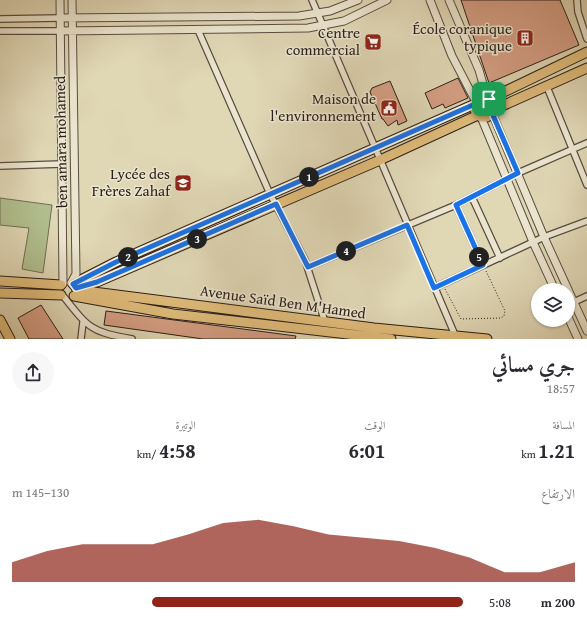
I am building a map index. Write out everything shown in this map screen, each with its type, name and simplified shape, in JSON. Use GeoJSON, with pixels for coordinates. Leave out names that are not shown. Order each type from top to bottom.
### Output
{"type":"FeatureCollection","features":[{"type":"Feature","properties":{"kind":"main road"},"geometry":{"type":"LineString","coordinates":[[71,287],[116,262],[375,148],[482,99],[488,99],[587,52]]}},
{"type":"Feature","properties":{"kind":"main road"},"geometry":{"type":"LineString","coordinates":[[0,294],[62,296],[60,290],[97,282],[480,116],[487,117],[493,111],[587,68]]}},
{"type":"Feature","properties":{"kind":"main road"},"geometry":{"type":"LineString","coordinates":[[488,99],[492,103],[493,111]]}},
{"type":"Feature","properties":{"kind":"main road"},"geometry":{"type":"LineString","coordinates":[[476,103],[475,110],[480,116]]}},
{"type":"Feature","properties":{"kind":"main road"},"geometry":{"type":"LineString","coordinates":[[160,243],[164,253]]}},
{"type":"Feature","properties":{"kind":"main road","name":"Avenue Saïd Ben M'Hamed"},"geometry":{"type":"LineString","coordinates":[[0,281],[71,287],[325,322],[488,339]]}},
{"type":"Feature","properties":{"kind":"main road","name":"Avenue Saïd Ben M'Hamed"},"geometry":{"type":"LineString","coordinates":[[71,287],[174,314],[392,339]]}},
{"type":"Feature","properties":{"kind":"main road"},"geometry":{"type":"LineString","coordinates":[[0,320],[10,339]]}},
{"type":"Feature","properties":{"kind":"street","name":"ben amara mohamed"},"geometry":{"type":"LineString","coordinates":[[60,0],[62,164],[71,287]]}},
{"type":"Feature","properties":{"kind":"street","name":"ben amara mohamed"},"geometry":{"type":"LineString","coordinates":[[71,287],[76,276],[72,0]]}},
{"type":"Feature","properties":{"kind":"street"},"geometry":{"type":"LineString","coordinates":[[312,0],[322,27],[455,335]]}},
{"type":"Feature","properties":{"kind":"street"},"geometry":{"type":"LineString","coordinates":[[0,19],[299,16],[317,14],[341,8],[358,0]]}},
{"type":"Feature","properties":{"kind":"street"},"geometry":{"type":"LineString","coordinates":[[0,31],[300,29],[322,27],[344,21],[387,0]]}},
{"type":"Feature","properties":{"kind":"street"},"geometry":{"type":"LineString","coordinates":[[430,0],[452,56],[476,103]]}},
{"type":"Feature","properties":{"kind":"street"},"geometry":{"type":"LineString","coordinates":[[449,0],[479,70],[488,99]]}},
{"type":"Feature","properties":{"kind":"street"},"geometry":{"type":"LineString","coordinates":[[577,0],[578,12],[587,39]]}},
{"type":"Feature","properties":{"kind":"street"},"geometry":{"type":"LineString","coordinates":[[198,30],[270,194],[308,267],[325,322]]}},
{"type":"Feature","properties":{"kind":"street"},"geometry":{"type":"LineString","coordinates":[[547,87],[587,185]]}},
{"type":"Feature","properties":{"kind":"street"},"geometry":{"type":"LineString","coordinates":[[493,111],[544,237],[565,283]]}},
{"type":"Feature","properties":{"kind":"street"},"geometry":{"type":"LineString","coordinates":[[480,116],[552,283]]}},
{"type":"Feature","properties":{"kind":"street"},"geometry":{"type":"LineString","coordinates":[[308,267],[456,205],[518,173],[587,143]]}},
{"type":"Feature","properties":{"kind":"street"},"geometry":{"type":"LineString","coordinates":[[0,166],[62,164]]}},
{"type":"Feature","properties":{"kind":"street"},"geometry":{"type":"LineString","coordinates":[[472,197],[500,258]]}},
{"type":"Feature","properties":{"kind":"street"},"geometry":{"type":"LineString","coordinates":[[456,205],[483,265]]}},
{"type":"Feature","properties":{"kind":"street"},"geometry":{"type":"LineString","coordinates":[[434,288],[544,237],[587,221]]}},
{"type":"Feature","properties":{"kind":"street"},"geometry":{"type":"LineString","coordinates":[[62,296],[83,322],[105,334],[132,339]]}},
{"type":"Feature","properties":{"kind":"street"},"geometry":{"type":"LineString","coordinates":[[575,302],[587,296]]}},
{"type":"Feature","properties":{"kind":"street"},"geometry":{"type":"LineString","coordinates":[[575,304],[587,331]]}},
{"type":"Feature","properties":{"kind":"street"},"geometry":{"type":"LineString","coordinates":[[81,339],[83,322]]}},
{"type":"Feature","properties":{"kind":"street"},"geometry":{"type":"LineString","coordinates":[[573,327],[578,339]]}},
{"type":"Feature","properties":{"kind":"path"},"geometry":{"type":"LineString","coordinates":[[443,283],[461,319],[501,318],[504,316],[505,311],[483,265]]}},
{"type":"Feature","properties":{"kind":"green space"},"geometry":{"type":"Polygon","coordinates":[[[0,198],[52,205],[43,273],[22,269],[29,228],[0,225],[0,198]]]}},
{"type":"Feature","properties":{"kind":"building","name":"École coranique typique"},"geometry":{"type":"Polygon","coordinates":[[[461,0],[560,0],[579,45],[489,83],[461,0]]]}},
{"type":"Feature","properties":{"kind":"building"},"geometry":{"type":"Polygon","coordinates":[[[458,78],[468,98],[445,108],[443,104],[432,109],[425,93],[458,78]]]}},
{"type":"Feature","properties":{"kind":"building","name":"Maison de l'environnement"},"geometry":{"type":"Polygon","coordinates":[[[390,81],[407,121],[398,125],[397,120],[388,126],[382,119],[370,92],[372,88],[390,81]]]}},
{"type":"Feature","properties":{"kind":"building"},"geometry":{"type":"Polygon","coordinates":[[[41,305],[63,339],[29,339],[18,318],[41,305]]]}},
{"type":"Feature","properties":{"kind":"building"},"geometry":{"type":"Polygon","coordinates":[[[106,311],[296,336],[295,339],[203,339],[104,325],[106,311]]]}},
{"type":"Feature","properties":{"kind":"place","name":"École coranique typique"},"geometry":{"type":"Point","coordinates":[525,38]}},
{"type":"Feature","properties":{"kind":"place","name":"Centre commercial"},"geometry":{"type":"Point","coordinates":[373,42]}},
{"type":"Feature","properties":{"kind":"place","name":"Maison de l'environnement"},"geometry":{"type":"Point","coordinates":[389,108]}},
{"type":"Feature","properties":{"kind":"place","name":"Lycée des Frères Zahaf"},"geometry":{"type":"Point","coordinates":[183,183]}},
{"type":"Feature","properties":{"kind":"route"},"geometry":{"type":"LineString","coordinates":[[489,99],[493,106],[492,113],[518,173],[456,205],[483,265],[434,288],[407,225],[308,267],[276,204],[97,282],[76,288],[73,284],[116,262],[475,104],[479,100],[489,99]]}}]}
